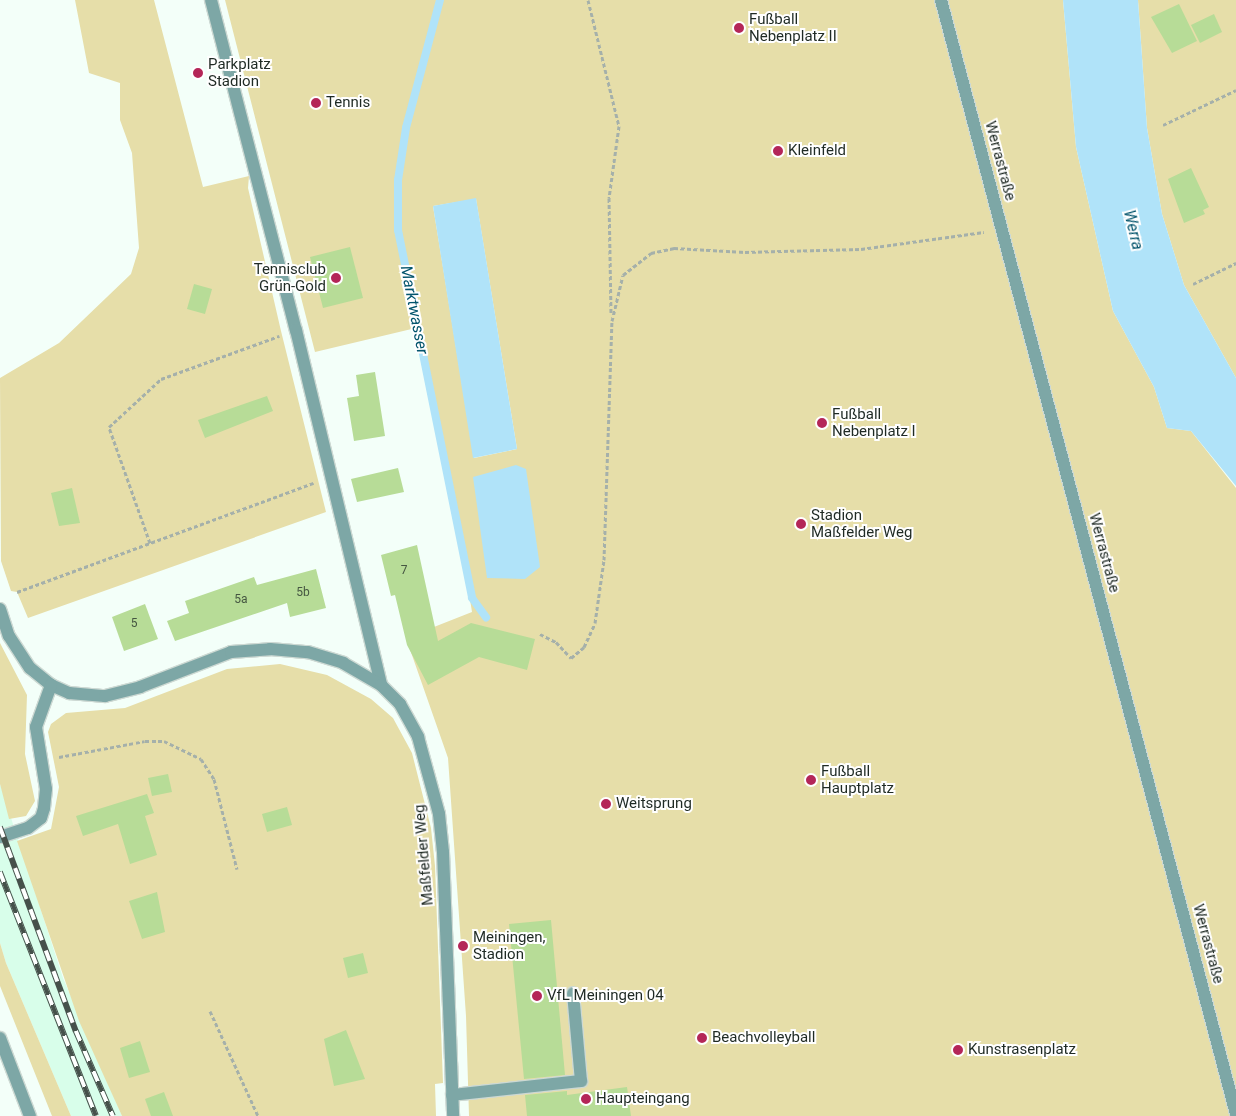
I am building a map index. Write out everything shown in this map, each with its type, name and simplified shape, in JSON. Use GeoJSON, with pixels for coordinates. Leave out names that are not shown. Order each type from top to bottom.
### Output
{"type":"FeatureCollection","features":[{"type":"Feature","properties":{"kind":"street"},"geometry":{"type":"LineString","coordinates":[[211,0],[296,330],[381,685]]}},
{"type":"Feature","properties":{"kind":"street","name":"Werrastraße"},"geometry":{"type":"LineString","coordinates":[[941,0],[1236,1114]]}},
{"type":"Feature","properties":{"kind":"street","name":"Maßfelder Weg"},"geometry":{"type":"LineString","coordinates":[[0,609],[18,652],[30,668],[51,684],[87,697],[105,696],[140,687],[231,652],[270,649],[308,652],[343,663],[381,685],[400,704],[418,737],[439,814],[444,852],[453,1116]]}},
{"type":"Feature","properties":{"kind":"street"},"geometry":{"type":"LineString","coordinates":[[0,837],[28,828],[41,818],[46,789],[36,727],[51,684]]}},
{"type":"Feature","properties":{"kind":"street"},"geometry":{"type":"LineString","coordinates":[[452,1096],[581,1081],[573,993]]}},
{"type":"Feature","properties":{"kind":"street"},"geometry":{"type":"LineString","coordinates":[[0,1038],[30,1116]]}},
{"type":"Feature","properties":{"kind":"path"},"geometry":{"type":"LineString","coordinates":[[540,634],[556,642],[571,658],[584,647],[595,623],[604,560],[612,321],[609,198],[619,126],[588,0]]}},
{"type":"Feature","properties":{"kind":"path"},"geometry":{"type":"LineString","coordinates":[[1163,125],[1236,90]]}},
{"type":"Feature","properties":{"kind":"path"},"geometry":{"type":"LineString","coordinates":[[612,321],[623,275],[651,253],[674,248],[745,252],[861,249],[988,232],[1000,225]]}},
{"type":"Feature","properties":{"kind":"path"},"geometry":{"type":"LineString","coordinates":[[1193,284],[1236,263]]}},
{"type":"Feature","properties":{"kind":"path"},"geometry":{"type":"LineString","coordinates":[[150,543],[109,427],[161,378],[296,330]]}},
{"type":"Feature","properties":{"kind":"path"},"geometry":{"type":"LineString","coordinates":[[17,592],[316,482]]}},
{"type":"Feature","properties":{"kind":"path"},"geometry":{"type":"LineString","coordinates":[[42,761],[145,741],[164,741],[183,748],[201,759],[214,779],[237,869]]}},
{"type":"Feature","properties":{"kind":"path"},"geometry":{"type":"LineString","coordinates":[[210,1011],[258,1116]]}},
{"type":"Feature","properties":{"kind":"shaded area"},"geometry":{"type":"Polygon","coordinates":[[[75,0],[154,0],[203,187],[249,176],[248,188],[326,512],[28,618],[17,592],[11,591],[1,561],[0,378],[59,343],[131,274],[139,248],[132,153],[120,120],[120,83],[89,73],[75,0]]]}},
{"type":"Feature","properties":{"kind":"shaded area","name":"Stadion Maßfelder Weg"},"geometry":{"type":"Polygon","coordinates":[[[225,0],[1063,0],[1076,147],[1113,311],[1154,387],[1167,428],[1191,431],[1236,488],[1236,1116],[469,1116],[466,1016],[448,758],[406,638],[472,612],[451,481],[420,327],[315,352],[225,0]],[[476,199],[433,206],[474,458],[517,449],[476,199]]]}},
{"type":"Feature","properties":{"kind":"shaded area"},"geometry":{"type":"Polygon","coordinates":[[[1138,0],[1236,0],[1236,378],[1184,285],[1162,214],[1147,128],[1138,0]]]}},
{"type":"Feature","properties":{"kind":"shaded area"},"geometry":{"type":"Polygon","coordinates":[[[0,643],[27,695],[25,754],[35,801],[26,816],[9,819],[0,784],[0,643]]]}},
{"type":"Feature","properties":{"kind":"shaded area"},"geometry":{"type":"Polygon","coordinates":[[[280,664],[327,675],[371,699],[393,718],[412,753],[431,828],[435,866],[443,1083],[435,1084],[436,1116],[122,1116],[79,1021],[17,841],[51,829],[59,787],[48,732],[51,724],[66,713],[125,708],[227,669],[280,664]]]}},
{"type":"Feature","properties":{"kind":"shaded area"},"geometry":{"type":"Polygon","coordinates":[[[0,784],[63,978],[122,1116],[71,1116],[6,963],[0,943],[0,784]]]}},
{"type":"Feature","properties":{"kind":"shaded area"},"geometry":{"type":"Polygon","coordinates":[[[0,943],[6,963],[71,1116],[52,1116],[0,986],[0,943]]]}},
{"type":"Feature","properties":{"kind":"water","name":"Werra"},"geometry":{"type":"Polygon","coordinates":[[[1063,0],[1138,0],[1147,128],[1162,214],[1184,285],[1236,378],[1236,486],[1191,431],[1167,428],[1154,387],[1113,311],[1076,147],[1063,0]]]}},
{"type":"Feature","properties":{"kind":"water"},"geometry":{"type":"Polygon","coordinates":[[[476,198],[517,449],[473,458],[433,206],[476,198]]]}},
{"type":"Feature","properties":{"kind":"water"},"geometry":{"type":"Polygon","coordinates":[[[516,465],[526,469],[540,567],[525,579],[487,578],[473,477],[516,465]]]}},
{"type":"Feature","properties":{"kind":"building"},"geometry":{"type":"Polygon","coordinates":[[[1179,4],[1197,41],[1172,53],[1151,17],[1179,4]]]}},
{"type":"Feature","properties":{"kind":"building"},"geometry":{"type":"Polygon","coordinates":[[[1214,14],[1222,32],[1200,43],[1191,25],[1214,14]]]}},
{"type":"Feature","properties":{"kind":"building"},"geometry":{"type":"Polygon","coordinates":[[[1191,168],[1209,207],[1203,210],[1205,214],[1184,223],[1168,179],[1191,168]]]}},
{"type":"Feature","properties":{"kind":"building","name":"Tennisclub Grün-Gold"},"geometry":{"type":"Polygon","coordinates":[[[350,247],[363,298],[323,308],[310,257],[350,247]]]}},
{"type":"Feature","properties":{"kind":"building"},"geometry":{"type":"Polygon","coordinates":[[[194,284],[212,289],[205,314],[187,309],[194,284]]]}},
{"type":"Feature","properties":{"kind":"building"},"geometry":{"type":"Polygon","coordinates":[[[375,372],[385,436],[354,441],[347,398],[359,396],[356,375],[375,372]]]}},
{"type":"Feature","properties":{"kind":"building"},"geometry":{"type":"Polygon","coordinates":[[[267,396],[273,411],[205,438],[198,420],[267,396]]]}},
{"type":"Feature","properties":{"kind":"building"},"geometry":{"type":"Polygon","coordinates":[[[398,468],[404,492],[357,502],[351,479],[398,468]]]}},
{"type":"Feature","properties":{"kind":"building"},"geometry":{"type":"Polygon","coordinates":[[[72,488],[80,523],[59,526],[51,493],[72,488]]]}},
{"type":"Feature","properties":{"kind":"building"},"geometry":{"type":"Polygon","coordinates":[[[417,545],[438,641],[471,623],[535,639],[527,670],[479,657],[428,685],[407,645],[395,595],[391,596],[381,555],[417,545]]]}},
{"type":"Feature","properties":{"kind":"building"},"geometry":{"type":"Polygon","coordinates":[[[316,569],[326,608],[290,617],[287,603],[175,641],[167,621],[189,613],[185,601],[254,577],[257,585],[316,569]]]}},
{"type":"Feature","properties":{"kind":"building"},"geometry":{"type":"Polygon","coordinates":[[[145,604],[158,639],[124,651],[112,617],[145,604]]]}},
{"type":"Feature","properties":{"kind":"building"},"geometry":{"type":"Polygon","coordinates":[[[168,774],[172,792],[152,796],[148,778],[168,774]]]}},
{"type":"Feature","properties":{"kind":"building"},"geometry":{"type":"Polygon","coordinates":[[[147,794],[154,813],[145,816],[157,855],[130,864],[118,824],[83,836],[76,816],[147,794]]]}},
{"type":"Feature","properties":{"kind":"building"},"geometry":{"type":"Polygon","coordinates":[[[287,807],[292,825],[267,832],[262,814],[287,807]]]}},
{"type":"Feature","properties":{"kind":"building"},"geometry":{"type":"Polygon","coordinates":[[[157,892],[165,932],[142,939],[129,901],[157,892]]]}},
{"type":"Feature","properties":{"kind":"building","name":"VfL Meiningen 04"},"geometry":{"type":"Polygon","coordinates":[[[551,920],[565,1075],[524,1079],[509,924],[551,920]]]}},
{"type":"Feature","properties":{"kind":"building"},"geometry":{"type":"Polygon","coordinates":[[[363,953],[368,973],[348,978],[343,958],[363,953]]]}},
{"type":"Feature","properties":{"kind":"building"},"geometry":{"type":"Polygon","coordinates":[[[346,1030],[365,1079],[334,1086],[324,1039],[346,1030]]]}},
{"type":"Feature","properties":{"kind":"building"},"geometry":{"type":"Polygon","coordinates":[[[140,1041],[150,1072],[129,1078],[120,1048],[140,1041]]]}},
{"type":"Feature","properties":{"kind":"building","name":"Haupteingang"},"geometry":{"type":"Polygon","coordinates":[[[627,1087],[631,1116],[527,1116],[525,1095],[567,1091],[567,1095],[627,1087]]]}},
{"type":"Feature","properties":{"kind":"building"},"geometry":{"type":"Polygon","coordinates":[[[164,1092],[173,1116],[151,1116],[145,1099],[164,1092]]]}},
{"type":"Feature","properties":{"kind":"waterway","name":"Marktwasser"},"geometry":{"type":"LineString","coordinates":[[440,0],[406,128],[398,180],[398,230],[472,598],[486,617]]}},
{"type":"Feature","properties":{"kind":"railway"},"geometry":{"type":"LineString","coordinates":[[0,827],[76,1031],[113,1116]]}},
{"type":"Feature","properties":{"kind":"railway"},"geometry":{"type":"LineString","coordinates":[[0,872],[96,1116]]}},
{"type":"Feature","properties":{"kind":"place","name":"Fußball Nebenplatz II"},"geometry":{"type":"Point","coordinates":[739,28]}},
{"type":"Feature","properties":{"kind":"place","name":"Parkplatz Stadion"},"geometry":{"type":"Point","coordinates":[198,73]}},
{"type":"Feature","properties":{"kind":"place","name":"Tennis"},"geometry":{"type":"Point","coordinates":[316,103]}},
{"type":"Feature","properties":{"kind":"place","name":"Kleinfeld"},"geometry":{"type":"Point","coordinates":[778,151]}},
{"type":"Feature","properties":{"kind":"place","name":"Tennisclub Grün-Gold"},"geometry":{"type":"Point","coordinates":[336,278]}},
{"type":"Feature","properties":{"kind":"place","name":"Fußball Nebenplatz I"},"geometry":{"type":"Point","coordinates":[822,423]}},
{"type":"Feature","properties":{"kind":"place","name":"Stadion Maßfelder Weg"},"geometry":{"type":"Point","coordinates":[801,524]}},
{"type":"Feature","properties":{"kind":"place","name":"Fußball Hauptplatz"},"geometry":{"type":"Point","coordinates":[811,780]}},
{"type":"Feature","properties":{"kind":"place","name":"Weitsprung"},"geometry":{"type":"Point","coordinates":[606,804]}},
{"type":"Feature","properties":{"kind":"place","name":"Meiningen, Stadion"},"geometry":{"type":"Point","coordinates":[463,946]}},
{"type":"Feature","properties":{"kind":"place","name":"VfL Meiningen 04"},"geometry":{"type":"Point","coordinates":[537,996]}},
{"type":"Feature","properties":{"kind":"place","name":"Beachvolleyball"},"geometry":{"type":"Point","coordinates":[702,1038]}},
{"type":"Feature","properties":{"kind":"place","name":"Kunstrasenplatz"},"geometry":{"type":"Point","coordinates":[958,1050]}},
{"type":"Feature","properties":{"kind":"place","name":"Haupteingang"},"geometry":{"type":"Point","coordinates":[586,1099]}}]}
